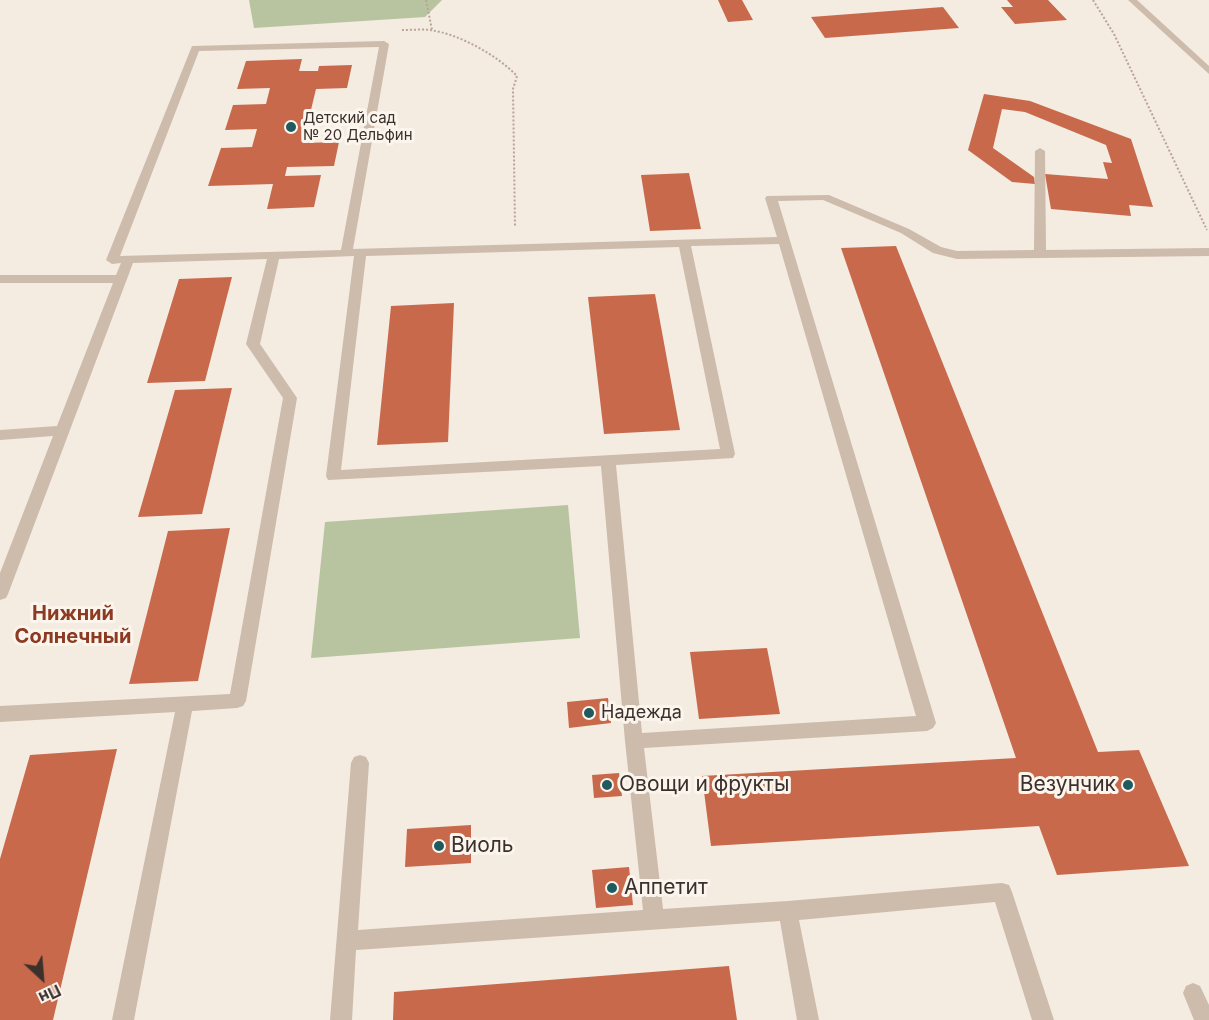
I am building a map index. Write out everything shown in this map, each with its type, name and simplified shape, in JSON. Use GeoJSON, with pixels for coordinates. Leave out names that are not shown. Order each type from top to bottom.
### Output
{"type":"FeatureCollection","features":[{"type":"Feature","properties":{"kind":"street"},"geometry":{"type":"LineString","coordinates":[[1131,0],[1209,71]]}},
{"type":"Feature","properties":{"kind":"street"},"geometry":{"type":"LineString","coordinates":[[684,243],[728,454],[333,476],[353,254],[384,44],[195,48],[112,260],[353,254],[516,248],[783,240]]}},
{"type":"Feature","properties":{"kind":"street"},"geometry":{"type":"LineString","coordinates":[[1040,151],[1040,254]]}},
{"type":"Feature","properties":{"kind":"street"},"geometry":{"type":"LineString","coordinates":[[634,741],[927,723],[771,198],[825,197],[894,226],[926,245],[946,253],[967,256],[1209,252]]}},
{"type":"Feature","properties":{"kind":"street"},"geometry":{"type":"LineString","coordinates":[[0,714],[237,701],[290,398],[253,344],[274,256]]}},
{"type":"Feature","properties":{"kind":"street"},"geometry":{"type":"LineString","coordinates":[[0,594],[128,260]]}},
{"type":"Feature","properties":{"kind":"street"},"geometry":{"type":"LineString","coordinates":[[0,279],[120,279]]}},
{"type":"Feature","properties":{"kind":"street"},"geometry":{"type":"LineString","coordinates":[[0,435],[62,431]]}},
{"type":"Feature","properties":{"kind":"street"},"geometry":{"type":"LineString","coordinates":[[608,461],[634,741],[654,919]]}},
{"type":"Feature","properties":{"kind":"street"},"geometry":{"type":"LineString","coordinates":[[123,1020],[185,704]]}},
{"type":"Feature","properties":{"kind":"street"},"geometry":{"type":"LineString","coordinates":[[341,1020],[360,763]]}},
{"type":"Feature","properties":{"kind":"street"},"geometry":{"type":"LineString","coordinates":[[347,941],[788,911],[1002,892],[1043,1020]]}},
{"type":"Feature","properties":{"kind":"street"},"geometry":{"type":"LineString","coordinates":[[788,911],[808,1020]]}},
{"type":"Feature","properties":{"kind":"street"},"geometry":{"type":"LineString","coordinates":[[1193,993],[1205,1020]]}},
{"type":"Feature","properties":{"kind":"path"},"geometry":{"type":"LineString","coordinates":[[426,0],[432,30],[494,58],[511,68],[518,76],[513,89],[516,248]]}},
{"type":"Feature","properties":{"kind":"path"},"geometry":{"type":"LineString","coordinates":[[1093,0],[1114,34],[1209,234]]}},
{"type":"Feature","properties":{"kind":"green space"},"geometry":{"type":"Polygon","coordinates":[[[249,0],[442,0],[425,17],[254,28],[249,0]]]}},
{"type":"Feature","properties":{"kind":"green space"},"geometry":{"type":"Polygon","coordinates":[[[568,505],[580,638],[311,658],[325,522],[568,505]]]}},
{"type":"Feature","properties":{"kind":"building"},"geometry":{"type":"Polygon","coordinates":[[[718,0],[742,0],[753,20],[728,22],[718,0]]]}},
{"type":"Feature","properties":{"kind":"building"},"geometry":{"type":"Polygon","coordinates":[[[1007,0],[1048,0],[1067,20],[1015,24],[1001,7],[1013,7],[1007,0]]]}},
{"type":"Feature","properties":{"kind":"building"},"geometry":{"type":"Polygon","coordinates":[[[943,7],[959,28],[825,38],[811,17],[943,7]]]}},
{"type":"Feature","properties":{"kind":"building"},"geometry":{"type":"Polygon","coordinates":[[[302,59],[299,71],[318,71],[319,66],[352,65],[347,88],[316,89],[303,143],[339,142],[334,166],[287,167],[285,176],[321,175],[314,207],[267,209],[273,184],[208,186],[221,148],[252,147],[257,129],[225,130],[233,105],[266,104],[270,88],[237,89],[246,61],[302,59]]]}},
{"type":"Feature","properties":{"kind":"building"},"geometry":{"type":"Polygon","coordinates":[[[984,94],[1030,101],[1131,139],[1153,207],[1129,205],[1131,216],[1051,209],[1045,174],[1108,179],[1103,162],[1112,163],[1106,145],[1025,112],[1002,109],[993,148],[1034,177],[1035,184],[1012,182],[968,150],[984,94]]]}},
{"type":"Feature","properties":{"kind":"building"},"geometry":{"type":"Polygon","coordinates":[[[689,173],[701,229],[650,231],[641,175],[689,173]]]}},
{"type":"Feature","properties":{"kind":"building"},"geometry":{"type":"Polygon","coordinates":[[[896,246],[1098,752],[1139,750],[1189,866],[1057,875],[1039,826],[711,846],[702,776],[1016,758],[841,248],[896,246]]]}},
{"type":"Feature","properties":{"kind":"building"},"geometry":{"type":"Polygon","coordinates":[[[232,277],[205,381],[147,383],[179,279],[232,277]]]}},
{"type":"Feature","properties":{"kind":"building"},"geometry":{"type":"Polygon","coordinates":[[[655,294],[680,430],[604,434],[588,297],[655,294]]]}},
{"type":"Feature","properties":{"kind":"building"},"geometry":{"type":"Polygon","coordinates":[[[454,303],[448,442],[377,445],[391,306],[454,303]]]}},
{"type":"Feature","properties":{"kind":"building"},"geometry":{"type":"Polygon","coordinates":[[[232,388],[202,514],[138,517],[175,390],[232,388]]]}},
{"type":"Feature","properties":{"kind":"building"},"geometry":{"type":"Polygon","coordinates":[[[230,528],[198,681],[129,684],[168,531],[230,528]]]}},
{"type":"Feature","properties":{"kind":"building"},"geometry":{"type":"Polygon","coordinates":[[[767,648],[780,714],[699,719],[690,652],[767,648]]]}},
{"type":"Feature","properties":{"kind":"building","name":"Надежда"},"geometry":{"type":"Polygon","coordinates":[[[608,698],[611,723],[569,728],[567,702],[608,698]]]}},
{"type":"Feature","properties":{"kind":"building"},"geometry":{"type":"Polygon","coordinates":[[[117,749],[53,1020],[0,1020],[0,859],[30,755],[117,749]]]}},
{"type":"Feature","properties":{"kind":"building","name":"Овощи и фрукты"},"geometry":{"type":"Polygon","coordinates":[[[619,773],[622,796],[594,798],[592,775],[619,773]]]}},
{"type":"Feature","properties":{"kind":"building","name":"Виоль"},"geometry":{"type":"Polygon","coordinates":[[[471,825],[471,863],[405,867],[407,829],[471,825]]]}},
{"type":"Feature","properties":{"kind":"building","name":"Аппетит"},"geometry":{"type":"Polygon","coordinates":[[[629,867],[633,905],[596,908],[592,870],[629,867]]]}},
{"type":"Feature","properties":{"kind":"building"},"geometry":{"type":"Polygon","coordinates":[[[729,966],[737,1020],[393,1020],[394,992],[729,966]]]}},
{"type":"Feature","properties":{"kind":"place","name":"Детский сад № 20 Дельфин"},"geometry":{"type":"Point","coordinates":[291,127]}},
{"type":"Feature","properties":{"kind":"place","name":"Надежда"},"geometry":{"type":"Point","coordinates":[589,713]}},
{"type":"Feature","properties":{"kind":"place","name":"Овощи и фрукты"},"geometry":{"type":"Point","coordinates":[607,785]}},
{"type":"Feature","properties":{"kind":"place","name":"Везунчик"},"geometry":{"type":"Point","coordinates":[1128,785]}},
{"type":"Feature","properties":{"kind":"place","name":"Виоль"},"geometry":{"type":"Point","coordinates":[439,846]}},
{"type":"Feature","properties":{"kind":"place","name":"Аппетит"},"geometry":{"type":"Point","coordinates":[612,888]}},
{"type":"Feature","properties":{"kind":"district","name":"Нижний Солнечный"},"geometry":{"type":"Point","coordinates":[73,626]}}]}
